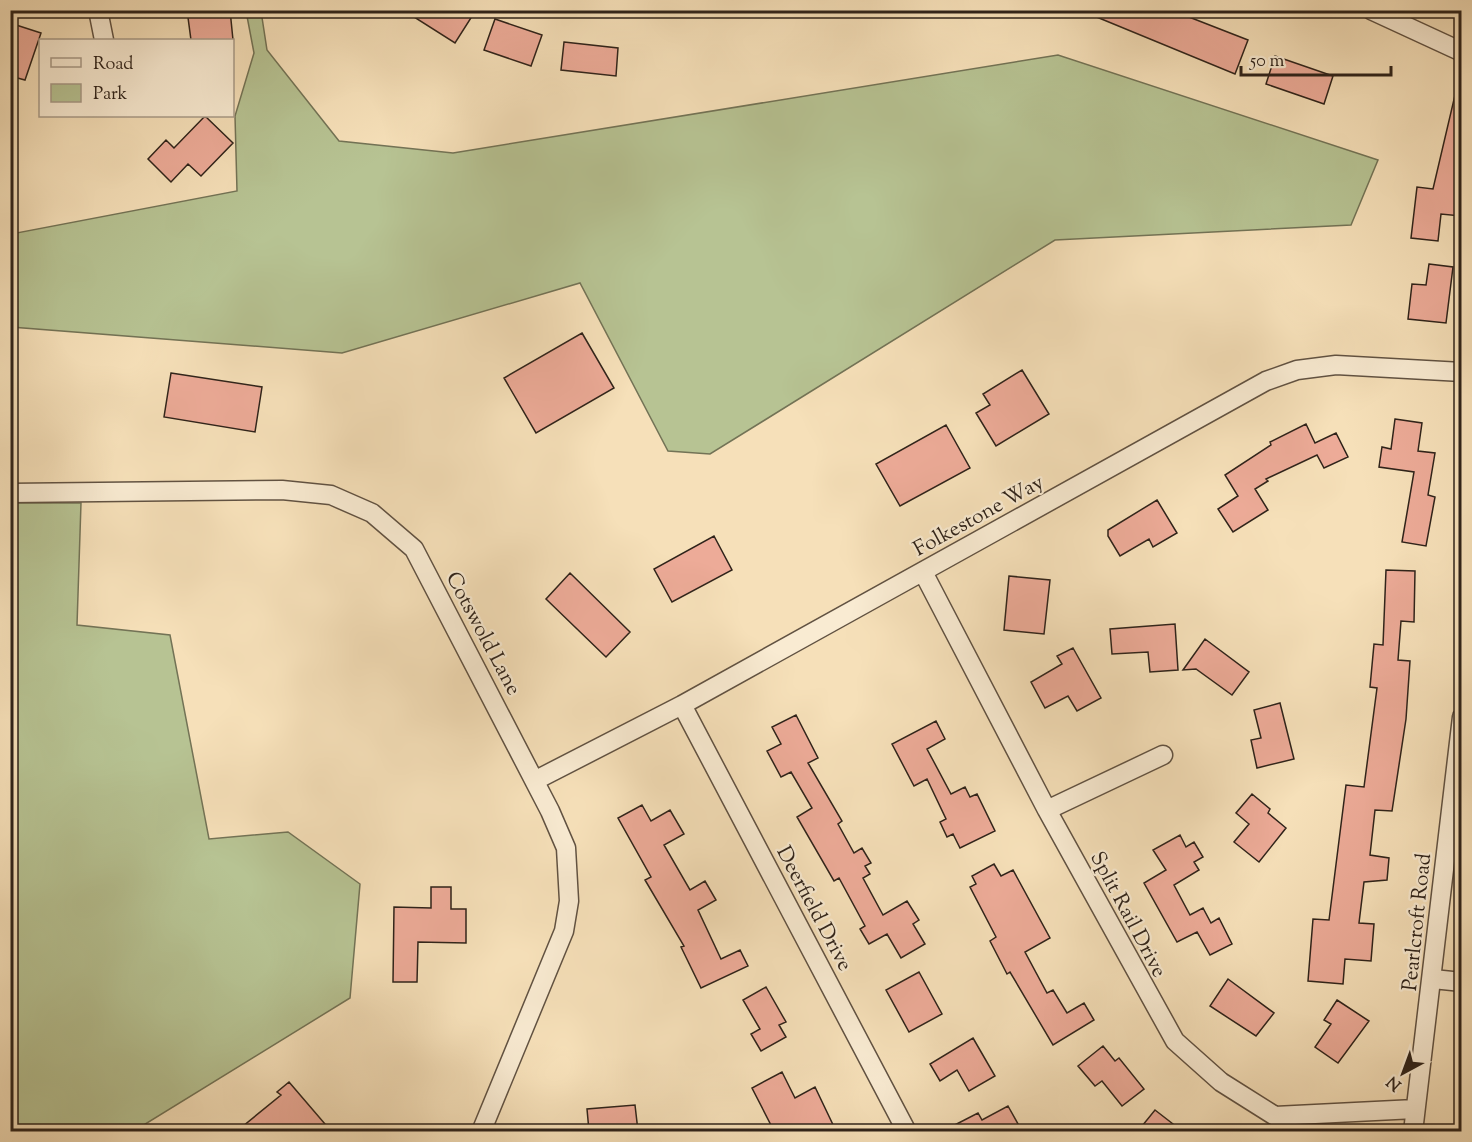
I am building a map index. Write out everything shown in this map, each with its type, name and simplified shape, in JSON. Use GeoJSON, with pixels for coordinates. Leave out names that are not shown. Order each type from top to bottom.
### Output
{"type":"FeatureCollection","features":[{"type":"Feature","properties":{"kind":"street"},"geometry":{"type":"LineString","coordinates":[[98,10],[104,39]]}},
{"type":"Feature","properties":{"kind":"street"},"geometry":{"type":"LineString","coordinates":[[1371,10],[1461,52]]}},
{"type":"Feature","properties":{"kind":"street","name":"Folkestone Way"},"geometry":{"type":"LineString","coordinates":[[536,780],[682,705],[1266,381],[1297,370],[1336,365],[1461,372]]}},
{"type":"Feature","properties":{"kind":"street","name":"Cotswold Lane"},"geometry":{"type":"LineString","coordinates":[[10,493],[282,490],[330,495],[372,513],[414,549],[536,780],[566,848],[569,901],[564,930],[481,1131]]}},
{"type":"Feature","properties":{"kind":"street","name":"Split Rail Drive"},"geometry":{"type":"LineString","coordinates":[[923,572],[1047,810],[1175,1041],[1221,1082],[1275,1116],[1415,1109]]}},
{"type":"Feature","properties":{"kind":"street","name":"Deerfield Drive"},"geometry":{"type":"LineString","coordinates":[[682,705],[907,1131]]}},
{"type":"Feature","properties":{"kind":"street","name":"Pearlcroft Road"},"geometry":{"type":"LineString","coordinates":[[1413,1131],[1433,979],[1461,724]]}},
{"type":"Feature","properties":{"kind":"street"},"geometry":{"type":"LineString","coordinates":[[1047,810],[1163,755]]}},
{"type":"Feature","properties":{"kind":"street"},"geometry":{"type":"LineString","coordinates":[[1433,979],[1461,982]]}},
{"type":"Feature","properties":{"kind":"green space"},"geometry":{"type":"Polygon","coordinates":[[[246,11],[261,11],[267,50],[339,141],[453,153],[1058,55],[1378,160],[1351,225],[1055,240],[710,454],[668,451],[580,283],[342,353],[11,327],[11,234],[237,191],[235,116],[254,53],[246,11]]]}},
{"type":"Feature","properties":{"kind":"green space"},"geometry":{"type":"Polygon","coordinates":[[[11,503],[81,503],[77,625],[170,635],[209,839],[288,832],[360,884],[350,998],[134,1131],[11,1131],[11,503]]]}},
{"type":"Feature","properties":{"kind":"building"},"geometry":{"type":"Polygon","coordinates":[[[187,10],[230,10],[233,39],[191,39],[187,10]]]}},
{"type":"Feature","properties":{"kind":"building"},"geometry":{"type":"Polygon","coordinates":[[[403,10],[476,10],[455,43],[403,10]]]}},
{"type":"Feature","properties":{"kind":"building"},"geometry":{"type":"Polygon","coordinates":[[[1171,10],[1248,40],[1235,74],[1082,11],[1171,10]]]}},
{"type":"Feature","properties":{"kind":"building"},"geometry":{"type":"Polygon","coordinates":[[[495,19],[542,35],[531,66],[484,50],[495,19]]]}},
{"type":"Feature","properties":{"kind":"building"},"geometry":{"type":"Polygon","coordinates":[[[10,23],[41,33],[25,80],[10,76],[10,23]]]}},
{"type":"Feature","properties":{"kind":"building"},"geometry":{"type":"Polygon","coordinates":[[[564,42],[618,48],[616,76],[561,70],[564,42]]]}},
{"type":"Feature","properties":{"kind":"building"},"geometry":{"type":"Polygon","coordinates":[[[1275,56],[1333,76],[1324,104],[1266,84],[1275,56]]]}},
{"type":"Feature","properties":{"kind":"building"},"geometry":{"type":"Polygon","coordinates":[[[1455,95],[1461,96],[1461,216],[1441,214],[1438,241],[1411,238],[1417,187],[1433,189],[1455,95]]]}},
{"type":"Feature","properties":{"kind":"building"},"geometry":{"type":"Polygon","coordinates":[[[204,117],[233,143],[201,176],[188,164],[171,182],[148,159],[166,140],[174,148],[204,117]]]}},
{"type":"Feature","properties":{"kind":"building"},"geometry":{"type":"Polygon","coordinates":[[[1429,264],[1453,267],[1446,323],[1408,319],[1412,284],[1426,285],[1429,264]]]}},
{"type":"Feature","properties":{"kind":"building"},"geometry":{"type":"Polygon","coordinates":[[[582,333],[614,388],[536,433],[504,378],[582,333]]]}},
{"type":"Feature","properties":{"kind":"building"},"geometry":{"type":"Polygon","coordinates":[[[1022,370],[1049,414],[996,446],[976,413],[990,405],[983,394],[1022,370]]]}},
{"type":"Feature","properties":{"kind":"building"},"geometry":{"type":"Polygon","coordinates":[[[171,373],[262,387],[255,432],[164,417],[171,373]]]}},
{"type":"Feature","properties":{"kind":"building"},"geometry":{"type":"Polygon","coordinates":[[[1395,419],[1422,423],[1418,451],[1435,453],[1428,495],[1435,497],[1426,546],[1402,542],[1414,472],[1379,467],[1382,447],[1391,449],[1395,419]]]}},
{"type":"Feature","properties":{"kind":"building"},"geometry":{"type":"Polygon","coordinates":[[[1306,424],[1315,443],[1336,433],[1348,457],[1324,468],[1317,455],[1266,479],[1268,481],[1255,489],[1268,510],[1233,532],[1218,509],[1238,496],[1225,475],[1271,445],[1270,442],[1306,424]]]}},
{"type":"Feature","properties":{"kind":"building"},"geometry":{"type":"Polygon","coordinates":[[[946,425],[970,468],[900,506],[876,464],[946,425]]]}},
{"type":"Feature","properties":{"kind":"building"},"geometry":{"type":"Polygon","coordinates":[[[1157,500],[1177,533],[1153,547],[1149,539],[1120,556],[1108,536],[1108,530],[1157,500]]]}},
{"type":"Feature","properties":{"kind":"building"},"geometry":{"type":"Polygon","coordinates":[[[714,536],[732,570],[672,602],[654,569],[714,536]]]}},
{"type":"Feature","properties":{"kind":"building"},"geometry":{"type":"Polygon","coordinates":[[[1386,570],[1415,571],[1414,622],[1401,621],[1398,660],[1410,661],[1406,719],[1392,811],[1375,810],[1370,855],[1389,858],[1387,880],[1364,882],[1359,923],[1374,924],[1371,961],[1345,959],[1343,984],[1308,981],[1313,919],[1329,920],[1346,785],[1364,787],[1377,688],[1370,687],[1374,644],[1383,645],[1386,570]]]}},
{"type":"Feature","properties":{"kind":"building"},"geometry":{"type":"Polygon","coordinates":[[[570,573],[630,632],[606,657],[546,599],[570,573]]]}},
{"type":"Feature","properties":{"kind":"building"},"geometry":{"type":"Polygon","coordinates":[[[1009,576],[1050,580],[1044,634],[1004,630],[1009,576]]]}},
{"type":"Feature","properties":{"kind":"building"},"geometry":{"type":"Polygon","coordinates":[[[1175,624],[1178,670],[1150,672],[1148,652],[1112,654],[1110,629],[1175,624]]]}},
{"type":"Feature","properties":{"kind":"building"},"geometry":{"type":"Polygon","coordinates":[[[1205,639],[1249,672],[1232,695],[1196,669],[1183,670],[1205,639]]]}},
{"type":"Feature","properties":{"kind":"building"},"geometry":{"type":"Polygon","coordinates":[[[1073,648],[1101,698],[1077,711],[1068,696],[1045,708],[1031,682],[1062,664],[1057,656],[1073,648]]]}},
{"type":"Feature","properties":{"kind":"building"},"geometry":{"type":"Polygon","coordinates":[[[1280,703],[1294,759],[1257,768],[1251,740],[1261,738],[1254,710],[1280,703]]]}},
{"type":"Feature","properties":{"kind":"building"},"geometry":{"type":"Polygon","coordinates":[[[796,715],[818,758],[808,763],[842,821],[838,824],[854,853],[862,848],[871,863],[865,866],[870,874],[863,878],[883,915],[907,901],[919,920],[913,924],[925,944],[901,958],[887,934],[869,944],[860,929],[865,926],[839,878],[834,881],[797,817],[812,808],[791,772],[781,777],[767,751],[781,744],[772,727],[796,715]]]}},
{"type":"Feature","properties":{"kind":"building"},"geometry":{"type":"Polygon","coordinates":[[[936,721],[945,739],[927,749],[951,794],[965,787],[970,797],[977,794],[995,831],[960,848],[953,834],[947,837],[940,822],[946,819],[927,779],[914,786],[892,744],[936,721]]]}},
{"type":"Feature","properties":{"kind":"building"},"geometry":{"type":"Polygon","coordinates":[[[1252,794],[1270,809],[1268,813],[1286,828],[1259,862],[1234,842],[1249,824],[1236,813],[1252,794]]]}},
{"type":"Feature","properties":{"kind":"building"},"geometry":{"type":"Polygon","coordinates":[[[642,805],[651,821],[670,810],[684,834],[664,845],[690,890],[705,881],[716,900],[698,910],[721,959],[740,950],[748,966],[701,988],[681,947],[684,946],[645,880],[651,877],[618,818],[642,805]]]}},
{"type":"Feature","properties":{"kind":"building"},"geometry":{"type":"Polygon","coordinates":[[[1180,835],[1186,847],[1194,842],[1203,857],[1194,862],[1199,870],[1174,885],[1190,915],[1203,908],[1211,923],[1219,918],[1232,944],[1210,955],[1197,932],[1177,942],[1144,883],[1166,870],[1153,850],[1180,835]]]}},
{"type":"Feature","properties":{"kind":"building"},"geometry":{"type":"Polygon","coordinates":[[[994,864],[1001,876],[1013,870],[1050,938],[1025,952],[1047,993],[1053,990],[1067,1013],[1084,1003],[1094,1020],[1053,1045],[1010,972],[1007,974],[990,941],[996,937],[970,887],[976,884],[972,876],[994,864]]]}},
{"type":"Feature","properties":{"kind":"building"},"geometry":{"type":"Polygon","coordinates":[[[431,887],[451,887],[451,909],[466,909],[466,943],[418,942],[417,982],[393,982],[394,907],[431,908],[431,887]]]}},
{"type":"Feature","properties":{"kind":"building"},"geometry":{"type":"Polygon","coordinates":[[[919,972],[942,1014],[909,1032],[886,990],[919,972]]]}},
{"type":"Feature","properties":{"kind":"building"},"geometry":{"type":"Polygon","coordinates":[[[1228,979],[1274,1013],[1256,1036],[1210,1006],[1228,979]]]}},
{"type":"Feature","properties":{"kind":"building"},"geometry":{"type":"Polygon","coordinates":[[[766,987],[786,1022],[779,1025],[786,1037],[761,1051],[751,1034],[760,1029],[743,1000],[766,987]]]}},
{"type":"Feature","properties":{"kind":"building"},"geometry":{"type":"Polygon","coordinates":[[[1337,1000],[1369,1021],[1338,1063],[1315,1047],[1331,1024],[1324,1020],[1337,1000]]]}},
{"type":"Feature","properties":{"kind":"building"},"geometry":{"type":"Polygon","coordinates":[[[973,1038],[995,1076],[969,1091],[957,1070],[940,1081],[930,1064],[973,1038]]]}},
{"type":"Feature","properties":{"kind":"building"},"geometry":{"type":"Polygon","coordinates":[[[1103,1046],[1115,1061],[1119,1058],[1144,1089],[1122,1106],[1102,1081],[1095,1086],[1078,1066],[1103,1046]]]}},
{"type":"Feature","properties":{"kind":"building"},"geometry":{"type":"Polygon","coordinates":[[[782,1072],[795,1098],[815,1087],[836,1131],[774,1131],[752,1088],[782,1072]]]}},
{"type":"Feature","properties":{"kind":"building"},"geometry":{"type":"Polygon","coordinates":[[[289,1082],[331,1131],[299,1131],[294,1125],[286,1131],[237,1131],[281,1095],[277,1092],[289,1082]]]}},
{"type":"Feature","properties":{"kind":"building"},"geometry":{"type":"Polygon","coordinates":[[[635,1105],[638,1131],[589,1131],[587,1109],[635,1105]]]}},
{"type":"Feature","properties":{"kind":"building"},"geometry":{"type":"Polygon","coordinates":[[[1008,1106],[1022,1131],[943,1131],[978,1113],[982,1120],[1008,1106]]]}},
{"type":"Feature","properties":{"kind":"building"},"geometry":{"type":"Polygon","coordinates":[[[1155,1110],[1182,1131],[1138,1131],[1155,1110]]]}}]}
